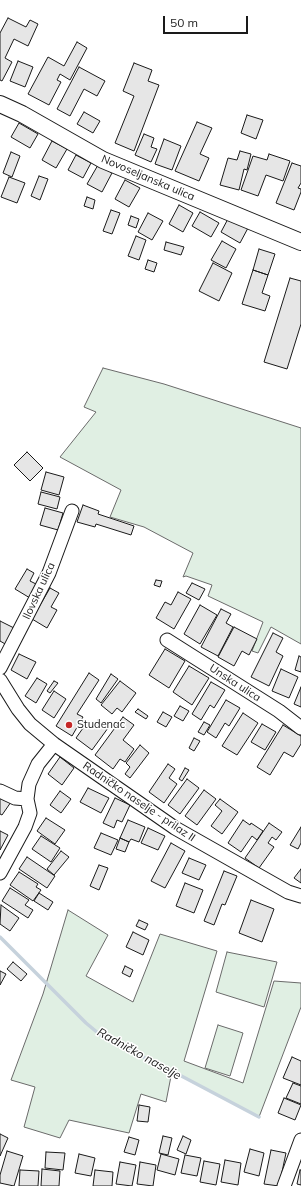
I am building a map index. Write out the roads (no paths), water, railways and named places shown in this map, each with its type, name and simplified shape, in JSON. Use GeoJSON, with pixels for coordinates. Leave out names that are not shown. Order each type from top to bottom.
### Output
{"type":"FeatureCollection","features":[{"type":"Feature","properties":{"kind":"main road","name":"Novoseljanska ulica"},"geometry":{"type":"LineString","coordinates":[[0,104],[22,114],[103,160],[301,242]]}},
{"type":"Feature","properties":{"kind":"street","name":"Ilovska ulica"},"geometry":{"type":"LineString","coordinates":[[0,668],[50,573],[72,511]]}},
{"type":"Feature","properties":{"kind":"street","name":"Unska ulica"},"geometry":{"type":"LineString","coordinates":[[167,640],[279,711],[301,728]]}},
{"type":"Feature","properties":{"kind":"street","name":"Radničko naselje - prilaz II"},"geometry":{"type":"LineString","coordinates":[[0,680],[18,709],[30,724],[54,744],[175,828],[288,892],[301,896]]}},
{"type":"Feature","properties":{"kind":"street"},"geometry":{"type":"LineString","coordinates":[[0,872],[30,813],[27,799],[29,784],[38,764],[54,744]]}},
{"type":"Feature","properties":{"kind":"street"},"geometry":{"type":"LineString","coordinates":[[0,792],[15,798],[27,799]]}},
{"type":"Feature","properties":{"kind":"street"},"geometry":{"type":"LineString","coordinates":[[284,1186],[301,1140]]}},
{"type":"Feature","properties":{"kind":"waterway","name":"Radničko naselje"},"geometry":{"type":"LineString","coordinates":[[0,937],[86,1023],[104,1038],[172,1071],[259,1117]]}},
{"type":"Feature","properties":{"kind":"place","name":"Studenac"},"geometry":{"type":"Point","coordinates":[69,725]}}]}
